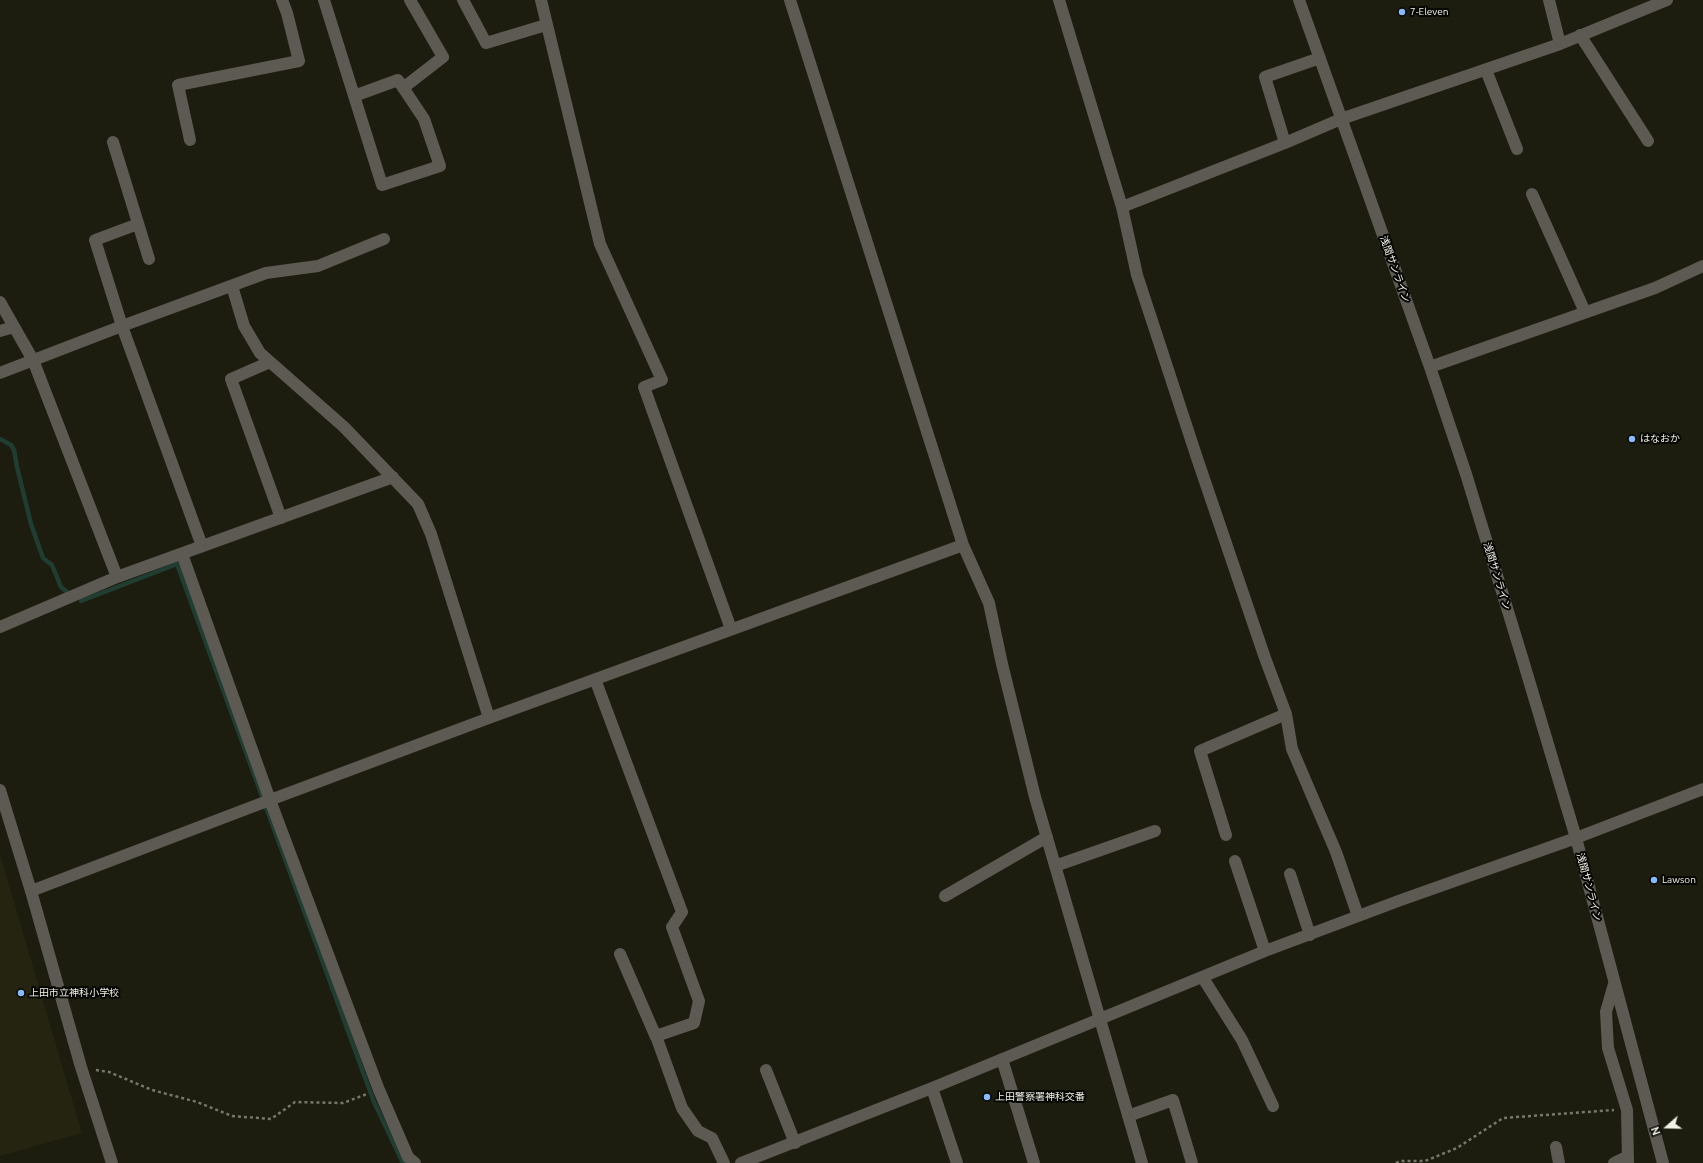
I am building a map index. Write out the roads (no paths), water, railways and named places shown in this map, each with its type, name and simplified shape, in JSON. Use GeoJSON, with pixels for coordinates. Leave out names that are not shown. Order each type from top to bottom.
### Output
{"type":"FeatureCollection","features":[{"type":"Feature","properties":{"kind":"street"},"geometry":{"type":"LineString","coordinates":[[190,140],[178,85],[299,61],[287,13],[282,0]]}},
{"type":"Feature","properties":{"kind":"street"},"geometry":{"type":"LineString","coordinates":[[324,0],[354,96],[382,185],[440,166],[424,119],[398,80],[354,96]]}},
{"type":"Feature","properties":{"kind":"street"},"geometry":{"type":"LineString","coordinates":[[403,88],[443,57],[410,0]]}},
{"type":"Feature","properties":{"kind":"street"},"geometry":{"type":"LineString","coordinates":[[463,0],[486,43],[546,25]]}},
{"type":"Feature","properties":{"kind":"street"},"geometry":{"type":"LineString","coordinates":[[541,0],[600,244],[662,380],[644,387],[731,629]]}},
{"type":"Feature","properties":{"kind":"street"},"geometry":{"type":"LineString","coordinates":[[790,0],[963,545],[989,603],[1002,664],[1047,837],[1142,1163]]}},
{"type":"Feature","properties":{"kind":"street"},"geometry":{"type":"LineString","coordinates":[[1059,0],[1122,207],[1137,275],[1262,651],[1286,714],[1292,748],[1336,852],[1358,916]]}},
{"type":"Feature","properties":{"kind":"street","name":"浅間サンライン"},"geometry":{"type":"LineString","coordinates":[[1299,0],[1430,367],[1466,474],[1576,838],[1663,1163]]}},
{"type":"Feature","properties":{"kind":"street"},"geometry":{"type":"LineString","coordinates":[[1549,0],[1560,44]]}},
{"type":"Feature","properties":{"kind":"street"},"geometry":{"type":"LineString","coordinates":[[1122,207],[1285,143],[1341,119],[1560,44],[1667,0]]}},
{"type":"Feature","properties":{"kind":"street"},"geometry":{"type":"LineString","coordinates":[[1580,35],[1648,141]]}},
{"type":"Feature","properties":{"kind":"street"},"geometry":{"type":"LineString","coordinates":[[1285,143],[1265,77],[1320,58]]}},
{"type":"Feature","properties":{"kind":"street"},"geometry":{"type":"LineString","coordinates":[[1486,70],[1517,149]]}},
{"type":"Feature","properties":{"kind":"street"},"geometry":{"type":"LineString","coordinates":[[113,142],[150,259]]}},
{"type":"Feature","properties":{"kind":"street"},"geometry":{"type":"LineString","coordinates":[[1532,194],[1585,312]]}},
{"type":"Feature","properties":{"kind":"street"},"geometry":{"type":"LineString","coordinates":[[138,224],[95,240],[122,326],[202,546]]}},
{"type":"Feature","properties":{"kind":"street"},"geometry":{"type":"LineString","coordinates":[[0,374],[122,326],[266,273],[318,266],[384,239]]}},
{"type":"Feature","properties":{"kind":"street"},"geometry":{"type":"LineString","coordinates":[[1430,367],[1655,288],[1703,266]]}},
{"type":"Feature","properties":{"kind":"street"},"geometry":{"type":"LineString","coordinates":[[232,286],[244,326],[260,353],[344,427],[418,504],[431,534],[489,718]]}},
{"type":"Feature","properties":{"kind":"street"},"geometry":{"type":"LineString","coordinates":[[0,302],[33,360],[117,577]]}},
{"type":"Feature","properties":{"kind":"street"},"geometry":{"type":"LineString","coordinates":[[0,331],[14,327]]}},
{"type":"Feature","properties":{"kind":"street"},"geometry":{"type":"LineString","coordinates":[[270,362],[231,379],[281,518]]}},
{"type":"Feature","properties":{"kind":"street"},"geometry":{"type":"LineString","coordinates":[[0,627],[117,577],[393,477]]}},
{"type":"Feature","properties":{"kind":"street"},"geometry":{"type":"LineString","coordinates":[[31,891],[489,718],[963,545]]}},
{"type":"Feature","properties":{"kind":"street"},"geometry":{"type":"LineString","coordinates":[[182,554],[270,800],[379,1090],[408,1157],[415,1163]]}},
{"type":"Feature","properties":{"kind":"street"},"geometry":{"type":"LineString","coordinates":[[595,679],[682,912],[672,927],[699,1001],[694,1022],[656,1037]]}},
{"type":"Feature","properties":{"kind":"street"},"geometry":{"type":"LineString","coordinates":[[1226,835],[1200,751],[1286,714]]}},
{"type":"Feature","properties":{"kind":"street"},"geometry":{"type":"LineString","coordinates":[[741,1163],[932,1088],[1203,978],[1265,951],[1576,838],[1703,789]]}},
{"type":"Feature","properties":{"kind":"street"},"geometry":{"type":"LineString","coordinates":[[0,790],[31,891],[81,1067],[112,1163]]}},
{"type":"Feature","properties":{"kind":"street"},"geometry":{"type":"LineString","coordinates":[[1055,866],[1155,831]]}},
{"type":"Feature","properties":{"kind":"street"},"geometry":{"type":"LineString","coordinates":[[945,896],[1047,837]]}},
{"type":"Feature","properties":{"kind":"street"},"geometry":{"type":"LineString","coordinates":[[1235,860],[1265,951]]}},
{"type":"Feature","properties":{"kind":"street"},"geometry":{"type":"LineString","coordinates":[[1290,874],[1310,935]]}},
{"type":"Feature","properties":{"kind":"street"},"geometry":{"type":"LineString","coordinates":[[620,954],[656,1037],[682,1108],[698,1131],[712,1138],[724,1163]]}},
{"type":"Feature","properties":{"kind":"street"},"geometry":{"type":"LineString","coordinates":[[1203,978],[1242,1040],[1273,1106]]}},
{"type":"Feature","properties":{"kind":"street"},"geometry":{"type":"LineString","coordinates":[[1614,983],[1606,1012],[1608,1048],[1627,1110],[1628,1160],[1614,1163]]}},
{"type":"Feature","properties":{"kind":"street"},"geometry":{"type":"LineString","coordinates":[[1002,1059],[1033,1161],[1021,1163]]}},
{"type":"Feature","properties":{"kind":"street"},"geometry":{"type":"LineString","coordinates":[[766,1070],[795,1143]]}},
{"type":"Feature","properties":{"kind":"street"},"geometry":{"type":"LineString","coordinates":[[932,1088],[956,1163]]}},
{"type":"Feature","properties":{"kind":"street"},"geometry":{"type":"LineString","coordinates":[[1128,1116],[1173,1100],[1192,1163]]}},
{"type":"Feature","properties":{"kind":"street"},"geometry":{"type":"LineString","coordinates":[[1627,1110],[1647,1103]]}},
{"type":"Feature","properties":{"kind":"street"},"geometry":{"type":"LineString","coordinates":[[1556,1147],[1559,1163]]}},
{"type":"Feature","properties":{"kind":"waterway"},"geometry":{"type":"LineString","coordinates":[[0,439],[11,445],[14,450],[31,524],[43,558],[52,565],[61,587],[67,592]]}},
{"type":"Feature","properties":{"kind":"waterway"},"geometry":{"type":"LineString","coordinates":[[81,601],[177,564],[374,1102],[403,1163]]}},
{"type":"Feature","properties":{"kind":"place","name":"7-Eleven"},"geometry":{"type":"Point","coordinates":[1402,12]}},
{"type":"Feature","properties":{"kind":"place","name":"はなおか"},"geometry":{"type":"Point","coordinates":[1632,439]}},
{"type":"Feature","properties":{"kind":"place","name":"Lawson"},"geometry":{"type":"Point","coordinates":[1654,880]}},
{"type":"Feature","properties":{"kind":"place","name":"上田市立神科小学校"},"geometry":{"type":"Point","coordinates":[21,993]}},
{"type":"Feature","properties":{"kind":"place","name":"上田警察署神科交番"},"geometry":{"type":"Point","coordinates":[987,1097]}}]}
